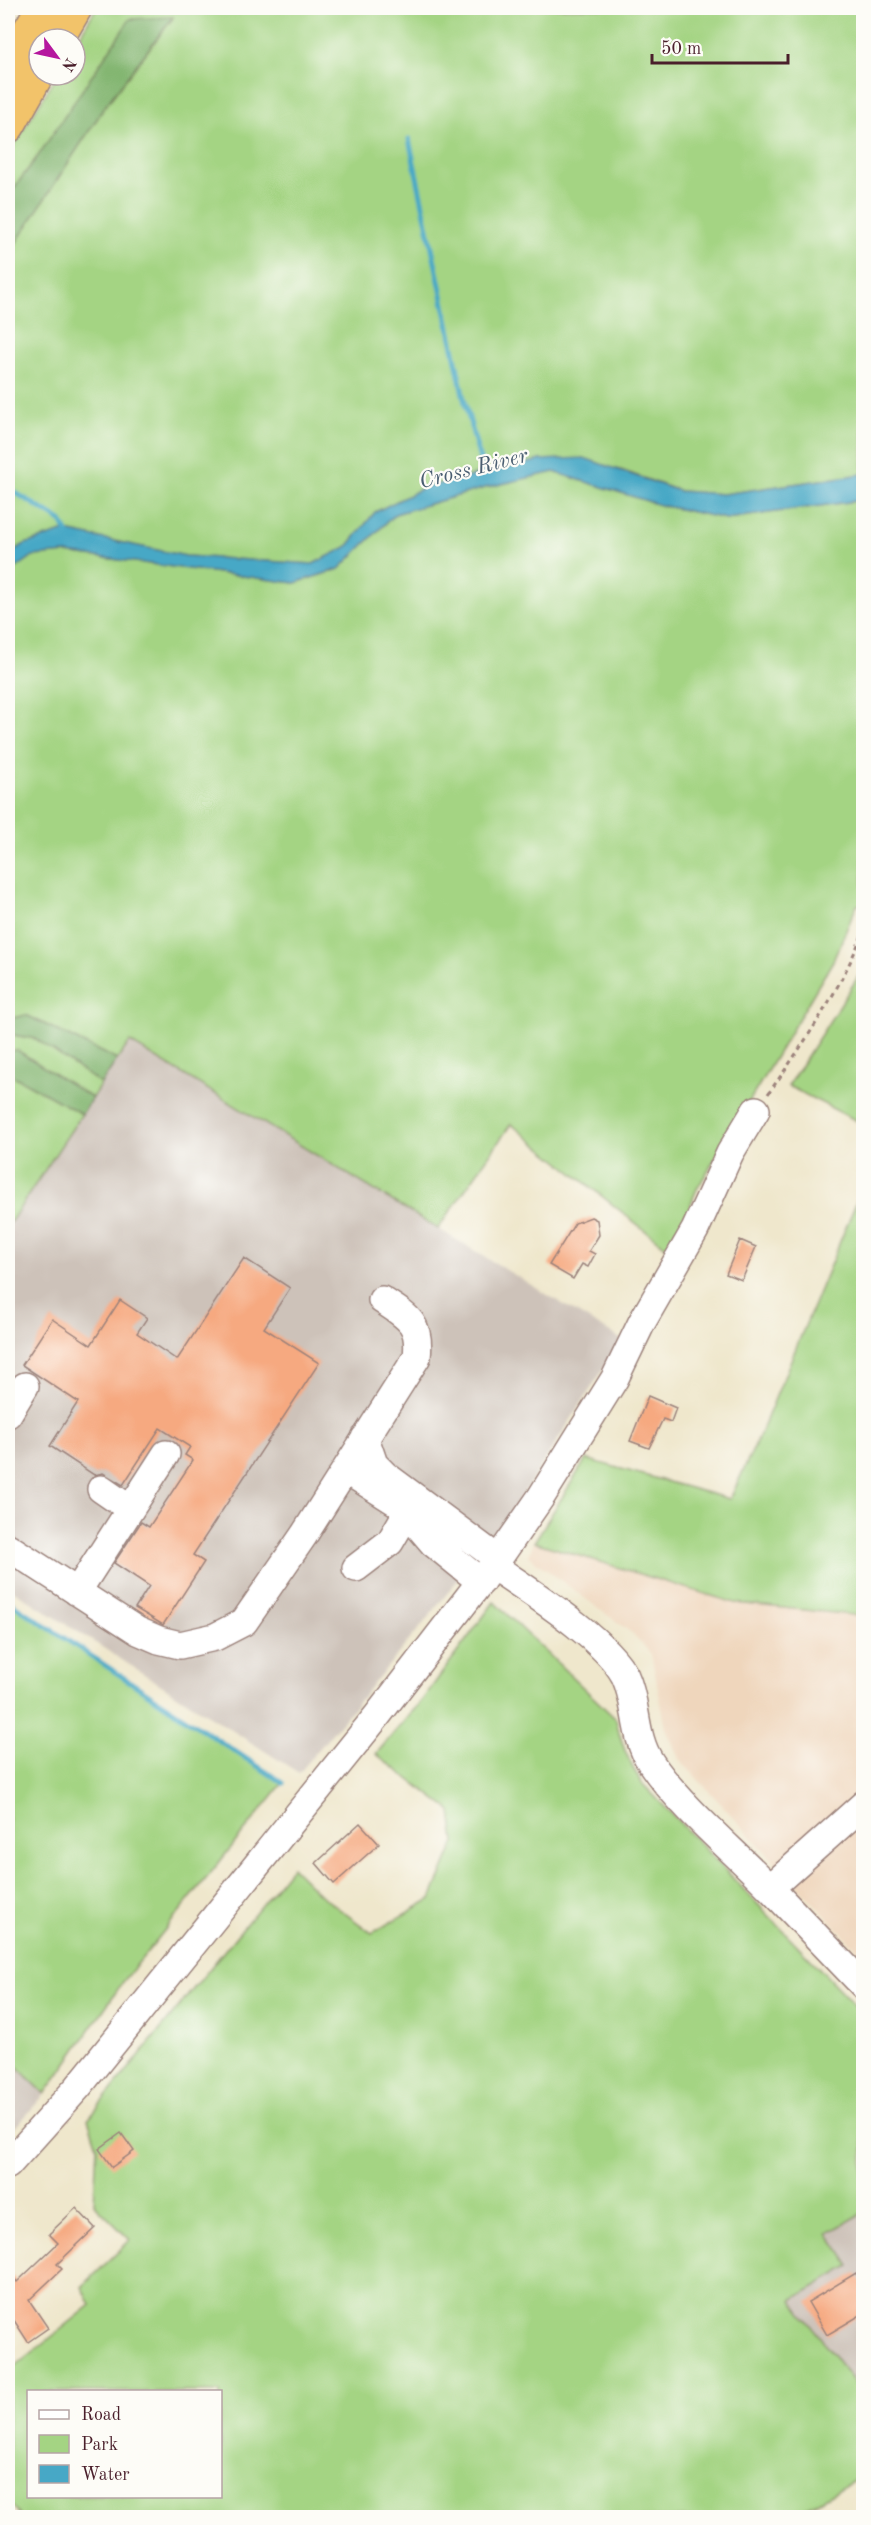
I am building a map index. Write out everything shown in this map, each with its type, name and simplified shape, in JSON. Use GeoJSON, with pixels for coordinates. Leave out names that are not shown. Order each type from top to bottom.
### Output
{"type":"FeatureCollection","features":[{"type":"Feature","properties":{"kind":"highway"},"geometry":{"type":"LineString","coordinates":[[8,67],[43,8]]}},
{"type":"Feature","properties":{"kind":"highway"},"geometry":{"type":"LineString","coordinates":[[64,27],[75,8]]}},
{"type":"Feature","properties":{"kind":"highway"},"geometry":{"type":"LineString","coordinates":[[8,126],[30,87]]}},
{"type":"Feature","properties":{"kind":"street"},"geometry":{"type":"LineString","coordinates":[[8,2166],[78,2087],[377,1716],[490,1569],[541,1497],[615,1378],[642,1322],[695,1230],[730,1153],[756,1110]]}},
{"type":"Feature","properties":{"kind":"street"},"geometry":{"type":"LineString","coordinates":[[8,1547],[138,1631],[159,1640],[180,1645],[216,1638],[243,1622],[260,1602],[417,1357],[419,1341],[415,1326],[406,1316],[382,1300]]}},
{"type":"Feature","properties":{"kind":"street"},"geometry":{"type":"LineString","coordinates":[[8,1414],[25,1386]]}},
{"type":"Feature","properties":{"kind":"street"},"geometry":{"type":"LineString","coordinates":[[366,1438],[374,1464],[412,1504],[490,1569],[590,1637],[612,1658],[628,1683],[638,1735],[650,1762],[685,1802],[864,1986]]}},
{"type":"Feature","properties":{"kind":"street"},"geometry":{"type":"LineString","coordinates":[[77,1592],[166,1454]]}},
{"type":"Feature","properties":{"kind":"street"},"geometry":{"type":"LineString","coordinates":[[346,1470],[412,1504]]}},
{"type":"Feature","properties":{"kind":"street"},"geometry":{"type":"LineString","coordinates":[[101,1489],[130,1509]]}},
{"type":"Feature","properties":{"kind":"street"},"geometry":{"type":"LineString","coordinates":[[356,1568],[390,1542],[412,1504]]}},
{"type":"Feature","properties":{"kind":"street"},"geometry":{"type":"LineString","coordinates":[[412,1504],[415,1522],[433,1543]]}},
{"type":"Feature","properties":{"kind":"street"},"geometry":{"type":"LineString","coordinates":[[390,1542],[417,1535],[490,1569]]}},
{"type":"Feature","properties":{"kind":"street"},"geometry":{"type":"LineString","coordinates":[[770,1888],[864,1804]]}},
{"type":"Feature","properties":{"kind":"path"},"geometry":{"type":"LineString","coordinates":[[756,1110],[809,1036],[856,950],[864,930]]}},
{"type":"Feature","properties":{"kind":"shaded area"},"geometry":{"type":"Polygon","coordinates":[[[129,1042],[622,1340],[514,1508],[427,1619],[299,1773],[8,1587],[8,1226],[129,1042]]]}},
{"type":"Feature","properties":{"kind":"shaded area"},"geometry":{"type":"Polygon","coordinates":[[[534,1542],[735,1603],[863,1616],[863,1956],[679,1759],[666,1728],[651,1654],[633,1634],[528,1556],[534,1542]]]}},
{"type":"Feature","properties":{"kind":"shaded area"},"geometry":{"type":"Polygon","coordinates":[[[8,2058],[45,2094],[8,2135],[8,2058]]]}},
{"type":"Feature","properties":{"kind":"shaded area"},"geometry":{"type":"Polygon","coordinates":[[[863,2213],[863,2394],[792,2300],[850,2266],[828,2233],[863,2213]]]}},
{"type":"Feature","properties":{"kind":"green space"},"geometry":{"type":"Polygon","coordinates":[[[96,8],[863,8],[863,474],[723,494],[680,491],[621,470],[541,460],[425,487],[375,512],[347,547],[313,564],[186,556],[66,531],[25,544],[8,554],[8,255],[106,105],[173,18],[38,156],[8,196],[8,155],[50,87],[87,87],[87,27],[85,27],[96,8]]]}},
{"type":"Feature","properties":{"kind":"green space"},"geometry":{"type":"Polygon","coordinates":[[[173,17],[106,105],[8,255],[8,196],[84,87],[87,87],[87,83],[130,19],[173,17]]]}},
{"type":"Feature","properties":{"kind":"green space"},"geometry":{"type":"Polygon","coordinates":[[[554,472],[660,505],[726,519],[863,500],[863,905],[857,905],[833,961],[697,1189],[671,1251],[511,1124],[438,1229],[130,1042],[117,1060],[26,1015],[8,1019],[8,574],[33,556],[66,553],[295,583],[339,569],[395,514],[488,487],[554,472]]]}},
{"type":"Feature","properties":{"kind":"green space"},"geometry":{"type":"Polygon","coordinates":[[[863,969],[863,1124],[788,1086],[863,969]]]}},
{"type":"Feature","properties":{"kind":"green space"},"geometry":{"type":"Polygon","coordinates":[[[26,1015],[117,1060],[101,1084],[36,1039],[8,1034],[8,1019],[26,1015]]]}},
{"type":"Feature","properties":{"kind":"green space"},"geometry":{"type":"Polygon","coordinates":[[[8,1034],[36,1039],[101,1084],[92,1098],[17,1051],[8,1051],[8,1034]]]}},
{"type":"Feature","properties":{"kind":"green space"},"geometry":{"type":"Polygon","coordinates":[[[17,1050],[92,1098],[82,1114],[8,1073],[8,1051],[17,1050]]]}},
{"type":"Feature","properties":{"kind":"green space"},"geometry":{"type":"Polygon","coordinates":[[[8,1073],[82,1114],[8,1226],[8,1073]]]}},
{"type":"Feature","properties":{"kind":"green space"},"geometry":{"type":"Polygon","coordinates":[[[863,1186],[863,1616],[735,1603],[534,1542],[586,1459],[730,1499],[762,1430],[863,1186]]]}},
{"type":"Feature","properties":{"kind":"green space"},"geometry":{"type":"Polygon","coordinates":[[[8,1601],[283,1783],[123,1982],[45,2094],[8,2058],[8,1601]]]}},
{"type":"Feature","properties":{"kind":"green space"},"geometry":{"type":"Polygon","coordinates":[[[494,1602],[616,1719],[625,1751],[641,1782],[863,2014],[863,2213],[828,2233],[850,2266],[792,2300],[863,2394],[863,2476],[788,2518],[22,2518],[8,2502],[8,2372],[91,2305],[82,2287],[130,2240],[94,2204],[97,2146],[88,2119],[292,1867],[319,1894],[372,1933],[431,1899],[455,1842],[451,1811],[376,1754],[423,1699],[494,1602]]]}},
{"type":"Feature","properties":{"kind":"water"},"geometry":{"type":"Polygon","coordinates":[[[584,458],[679,491],[723,494],[863,474],[863,500],[726,519],[660,505],[554,472],[488,487],[395,514],[339,569],[295,583],[66,553],[33,556],[8,574],[8,554],[25,544],[66,531],[186,556],[313,564],[347,547],[375,512],[425,487],[541,460],[584,458]]]}},
{"type":"Feature","properties":{"kind":"building"},"geometry":{"type":"Polygon","coordinates":[[[591,1217],[597,1220],[599,1235],[589,1251],[595,1254],[588,1267],[582,1264],[573,1279],[549,1265],[575,1223],[591,1217]]]}},
{"type":"Feature","properties":{"kind":"building"},"geometry":{"type":"Polygon","coordinates":[[[740,1240],[756,1247],[742,1280],[726,1274],[740,1240]]]}},
{"type":"Feature","properties":{"kind":"building"},"geometry":{"type":"Polygon","coordinates":[[[244,1258],[290,1288],[264,1328],[319,1363],[193,1555],[204,1562],[163,1625],[135,1608],[149,1586],[114,1563],[141,1522],[149,1527],[193,1460],[185,1455],[190,1447],[160,1428],[123,1485],[103,1473],[94,1475],[50,1446],[78,1402],[22,1365],[52,1319],[91,1345],[120,1300],[147,1318],[137,1333],[177,1360],[244,1258]]]}},
{"type":"Feature","properties":{"kind":"building"},"geometry":{"type":"Polygon","coordinates":[[[648,1396],[676,1408],[671,1422],[663,1419],[649,1448],[630,1441],[648,1396]]]}},
{"type":"Feature","properties":{"kind":"building"},"geometry":{"type":"Polygon","coordinates":[[[360,1823],[379,1844],[334,1884],[316,1863],[360,1823]]]}},
{"type":"Feature","properties":{"kind":"building"},"geometry":{"type":"Polygon","coordinates":[[[121,2133],[134,2151],[112,2167],[99,2149],[121,2133]]]}},
{"type":"Feature","properties":{"kind":"building"},"geometry":{"type":"Polygon","coordinates":[[[76,2208],[95,2228],[57,2264],[62,2269],[29,2300],[48,2328],[28,2342],[8,2311],[8,2271],[17,2282],[58,2243],[49,2234],[76,2208]]]}},
{"type":"Feature","properties":{"kind":"building"},"geometry":{"type":"Polygon","coordinates":[[[856,2273],[864,2286],[864,2313],[827,2335],[808,2302],[856,2273]]]}},
{"type":"Feature","properties":{"kind":"waterway","name":"Cross River"},"geometry":{"type":"LineString","coordinates":[[409,139],[464,399],[485,479]]}},
{"type":"Feature","properties":{"kind":"waterway"},"geometry":{"type":"LineString","coordinates":[[8,488],[61,521],[69,536]]}},
{"type":"Feature","properties":{"kind":"waterway"},"geometry":{"type":"LineString","coordinates":[[8,1601],[283,1783]]}}]}
